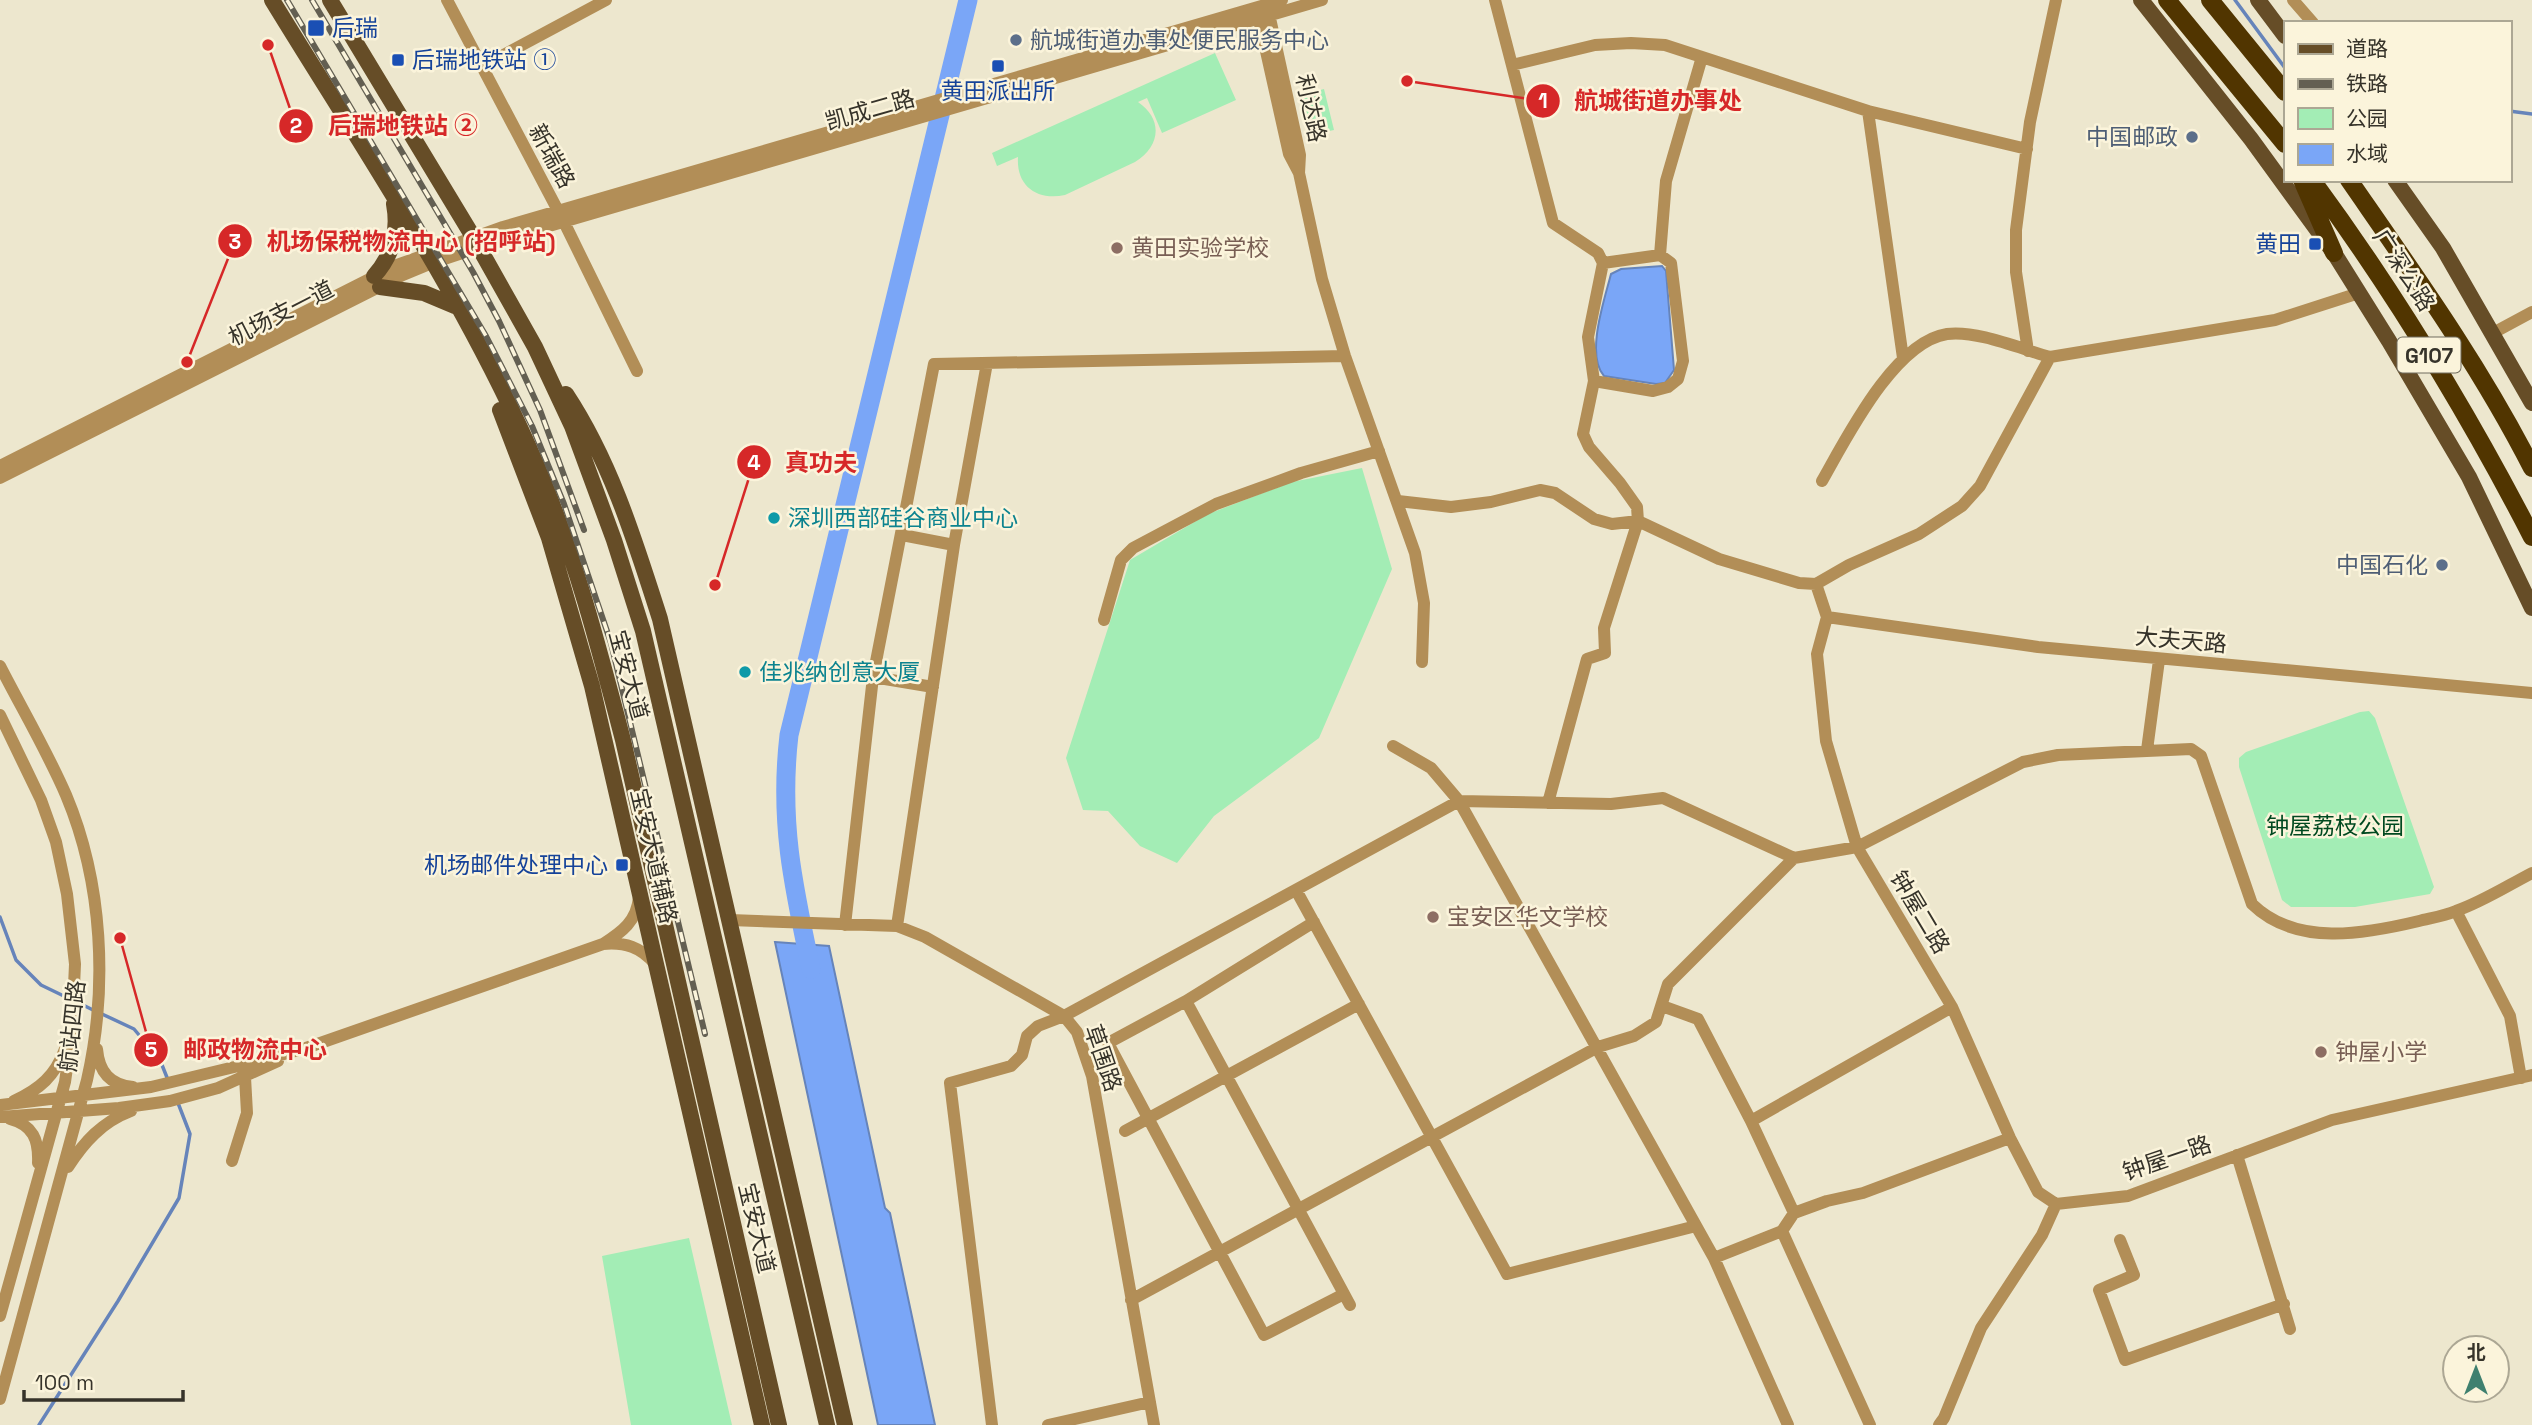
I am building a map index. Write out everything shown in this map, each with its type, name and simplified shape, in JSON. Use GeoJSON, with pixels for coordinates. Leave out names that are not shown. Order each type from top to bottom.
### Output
{"type":"FeatureCollection","features":[{"type":"Feature","properties":{"kind":"highway"},"geometry":{"type":"LineString","coordinates":[[2168,0],[2284,143]]}},
{"type":"Feature","properties":{"kind":"highway"},"geometry":{"type":"LineString","coordinates":[[2210,0],[2284,90]]}},
{"type":"Feature","properties":{"kind":"highway"},"geometry":{"type":"LineString","coordinates":[[2303,182],[2334,253]]}},
{"type":"Feature","properties":{"kind":"highway","name":"广深公路"},"geometry":{"type":"LineString","coordinates":[[2313,182],[2384,284],[2453,394],[2532,537]]}},
{"type":"Feature","properties":{"kind":"highway","name":"广深公路"},"geometry":{"type":"LineString","coordinates":[[2350,182],[2453,329],[2504,413],[2532,468]]}},
{"type":"Feature","properties":{"kind":"main road","name":"宝安大道"},"geometry":{"type":"LineString","coordinates":[[272,0],[458,309],[499,386],[538,469],[571,556],[626,754],[779,1425]]}},
{"type":"Feature","properties":{"kind":"main road","name":"宝安大道"},"geometry":{"type":"LineString","coordinates":[[330,0],[476,242],[535,347],[572,426],[614,540],[643,631],[827,1425]]}},
{"type":"Feature","properties":{"kind":"main road"},"geometry":{"type":"LineString","coordinates":[[2141,0],[2251,139],[2334,253],[2469,477],[2532,608]]}},
{"type":"Feature","properties":{"kind":"main road"},"geometry":{"type":"LineString","coordinates":[[2258,0],[2284,35]]}},
{"type":"Feature","properties":{"kind":"main road"},"geometry":{"type":"LineString","coordinates":[[2396,182],[2443,248],[2532,403]]}},
{"type":"Feature","properties":{"kind":"main road"},"geometry":{"type":"LineString","coordinates":[[391,195],[396,215],[395,234],[377,281],[424,293],[458,309]]}},
{"type":"Feature","properties":{"kind":"main road","name":"宝安大道辅路"},"geometry":{"type":"LineString","coordinates":[[458,309],[524,467],[564,584],[592,686],[762,1425]]}},
{"type":"Feature","properties":{"kind":"main road"},"geometry":{"type":"LineString","coordinates":[[535,347],[571,401],[616,491],[660,619],[845,1425]]}},
{"type":"Feature","properties":{"kind":"main road"},"geometry":{"type":"LineString","coordinates":[[767,1082],[778,1210]]}},
{"type":"Feature","properties":{"kind":"main road"},"geometry":{"type":"LineString","coordinates":[[755,1397],[770,1425]]}},
{"type":"Feature","properties":{"kind":"street","name":"新瑞路"},"geometry":{"type":"LineString","coordinates":[[447,0],[561,216],[638,371]]}},
{"type":"Feature","properties":{"kind":"street"},"geometry":{"type":"LineString","coordinates":[[481,67],[606,0]]}},
{"type":"Feature","properties":{"kind":"street","name":"凯成二路"},"geometry":{"type":"LineString","coordinates":[[429,258],[561,216],[963,99],[1282,0]]}},
{"type":"Feature","properties":{"kind":"street","name":"凯成二路"},"geometry":{"type":"LineString","coordinates":[[1262,8],[1321,0]]}},
{"type":"Feature","properties":{"kind":"street"},"geometry":{"type":"LineString","coordinates":[[1495,0],[1553,223],[1598,253],[1603,263],[1588,337],[1594,381],[1583,434],[1589,447],[1637,507],[1638,520],[1604,628],[1605,653],[1587,659],[1548,803]]}},
{"type":"Feature","properties":{"kind":"street"},"geometry":{"type":"LineString","coordinates":[[2028,351],[2016,272],[2016,230],[2030,122],[2056,0]]}},
{"type":"Feature","properties":{"kind":"street"},"geometry":{"type":"LineString","coordinates":[[2293,0],[2312,21]]}},
{"type":"Feature","properties":{"kind":"street","name":"利达路"},"geometry":{"type":"LineString","coordinates":[[1262,8],[1289,154],[1299,173],[1322,279],[1345,356],[1415,552],[1424,603],[1422,662]]}},
{"type":"Feature","properties":{"kind":"street"},"geometry":{"type":"LineString","coordinates":[[1513,65],[1595,45],[1665,45],[1868,111],[2027,149]]}},
{"type":"Feature","properties":{"kind":"street"},"geometry":{"type":"LineString","coordinates":[[1660,255],[1666,181],[1702,57]]}},
{"type":"Feature","properties":{"kind":"street"},"geometry":{"type":"LineString","coordinates":[[1868,111],[1903,358]]}},
{"type":"Feature","properties":{"kind":"street"},"geometry":{"type":"LineString","coordinates":[[1594,381],[1653,391],[1668,387],[1678,379],[1683,361],[1671,263],[1660,255],[1603,263]]}},
{"type":"Feature","properties":{"kind":"street","name":"机场支一道"},"geometry":{"type":"LineString","coordinates":[[0,466],[429,258]]}},
{"type":"Feature","properties":{"kind":"street","name":"机场支一道"},"geometry":{"type":"LineString","coordinates":[[0,478],[377,281]]}},
{"type":"Feature","properties":{"kind":"street"},"geometry":{"type":"LineString","coordinates":[[1822,481],[1866,404],[1903,358],[1929,340],[1945,334],[1976,336],[2050,358],[2275,320],[2359,293]]}},
{"type":"Feature","properties":{"kind":"street"},"geometry":{"type":"LineString","coordinates":[[2493,333],[2532,312]]}},
{"type":"Feature","properties":{"kind":"street"},"geometry":{"type":"LineString","coordinates":[[845,925],[873,677],[934,364],[1345,356]]}},
{"type":"Feature","properties":{"kind":"street"},"geometry":{"type":"LineString","coordinates":[[1398,501],[1451,507],[1491,502],[1540,489],[1555,493],[1594,519],[1612,523],[1638,520],[1719,559],[1799,583],[1816,584],[1849,565],[1919,534],[1962,506],[1980,486],[2050,358]]}},
{"type":"Feature","properties":{"kind":"street"},"geometry":{"type":"LineString","coordinates":[[897,926],[954,545],[987,363]]}},
{"type":"Feature","properties":{"kind":"street"},"geometry":{"type":"LineString","coordinates":[[1104,620],[1121,560],[1133,548],[1216,504],[1301,473],[1379,451]]}},
{"type":"Feature","properties":{"kind":"street"},"geometry":{"type":"LineString","coordinates":[[902,535],[954,545]]}},
{"type":"Feature","properties":{"kind":"street"},"geometry":{"type":"LineString","coordinates":[[1816,584],[1827,617]]}},
{"type":"Feature","properties":{"kind":"street","name":"大夫天路"},"geometry":{"type":"LineString","coordinates":[[1827,617],[2038,648],[2532,692]]}},
{"type":"Feature","properties":{"kind":"street","name":"钟屋二路"},"geometry":{"type":"LineString","coordinates":[[1827,617],[1817,654],[1826,741],[1857,848],[1952,1007],[2010,1139],[2038,1192],[2056,1204]]}},
{"type":"Feature","properties":{"kind":"street"},"geometry":{"type":"LineString","coordinates":[[2147,750],[2159,660]]}},
{"type":"Feature","properties":{"kind":"street","name":"航站四路"},"geometry":{"type":"LineString","coordinates":[[0,666],[59,779],[79,831],[93,895],[99,971],[96,1040],[83,1097],[0,1399]]}},
{"type":"Feature","properties":{"kind":"street"},"geometry":{"type":"LineString","coordinates":[[873,677],[933,687]]}},
{"type":"Feature","properties":{"kind":"street","name":"航站四路"},"geometry":{"type":"LineString","coordinates":[[0,715],[41,800],[56,842],[67,894],[75,964],[72,1032],[61,1099],[0,1316]]}},
{"type":"Feature","properties":{"kind":"street"},"geometry":{"type":"LineString","coordinates":[[1394,746],[1431,768],[1459,801],[1714,1258],[1788,1425]]}},
{"type":"Feature","properties":{"kind":"street"},"geometry":{"type":"LineString","coordinates":[[992,1425],[950,1083],[1011,1066],[1022,1055],[1027,1036],[1038,1026],[1064,1016],[1459,801],[1611,804],[1663,798],[1794,858],[1857,848],[2022,762],[2058,755],[2191,749],[2201,756],[2252,904],[2262,914],[2282,925],[2312,933],[2377,931],[2456,911],[2532,873]]}},
{"type":"Feature","properties":{"kind":"street"},"geometry":{"type":"LineString","coordinates":[[1131,1300],[1598,1047],[1634,1036],[1656,1022],[1668,984],[1794,858]]}},
{"type":"Feature","properties":{"kind":"street"},"geometry":{"type":"LineString","coordinates":[[1296,890],[1507,1274],[1696,1227]]}},
{"type":"Feature","properties":{"kind":"street"},"geometry":{"type":"LineString","coordinates":[[603,944],[631,923],[638,906],[639,891]]}},
{"type":"Feature","properties":{"kind":"street"},"geometry":{"type":"LineString","coordinates":[[2456,911],[2510,1016],[2526,1076]]}},
{"type":"Feature","properties":{"kind":"street","name":"草围路"},"geometry":{"type":"LineString","coordinates":[[730,920],[897,926],[925,937],[1064,1016],[1077,1032],[1092,1076],[1154,1425]]}},
{"type":"Feature","properties":{"kind":"street"},"geometry":{"type":"LineString","coordinates":[[1186,1001],[1347,1300],[1264,1335],[1108,1043],[1186,1001],[1314,922]]}},
{"type":"Feature","properties":{"kind":"street"},"geometry":{"type":"LineString","coordinates":[[2,1111],[61,1099],[151,1087],[306,1048],[603,944],[617,943],[637,948],[656,966]]}},
{"type":"Feature","properties":{"kind":"street"},"geometry":{"type":"LineString","coordinates":[[1125,1131],[1359,1004]]}},
{"type":"Feature","properties":{"kind":"street"},"geometry":{"type":"LineString","coordinates":[[1662,1006],[1698,1019],[1751,1121],[1794,1213]]}},
{"type":"Feature","properties":{"kind":"street"},"geometry":{"type":"LineString","coordinates":[[1751,1121],[1952,1007]]}},
{"type":"Feature","properties":{"kind":"street"},"geometry":{"type":"LineString","coordinates":[[2,1111],[48,1081],[61,1061],[72,1032]]}},
{"type":"Feature","properties":{"kind":"street"},"geometry":{"type":"LineString","coordinates":[[96,1040],[99,1063],[111,1081],[129,1087],[151,1087]]}},
{"type":"Feature","properties":{"kind":"street"},"geometry":{"type":"LineString","coordinates":[[61,1179],[80,1149],[98,1129],[114,1118],[148,1105],[218,1088],[306,1048]]}},
{"type":"Feature","properties":{"kind":"street","name":"钟屋一路"},"geometry":{"type":"LineString","coordinates":[[2056,1204],[2128,1196],[2332,1120],[2526,1076]]}},
{"type":"Feature","properties":{"kind":"street"},"geometry":{"type":"LineString","coordinates":[[232,1161],[247,1113],[245,1077]]}},
{"type":"Feature","properties":{"kind":"street"},"geometry":{"type":"LineString","coordinates":[[2,1111],[57,1113],[148,1105]]}},
{"type":"Feature","properties":{"kind":"street"},"geometry":{"type":"LineString","coordinates":[[2,1111],[31,1129],[36,1137],[39,1161],[37,1185]]}},
{"type":"Feature","properties":{"kind":"street"},"geometry":{"type":"LineString","coordinates":[[1714,1258],[1782,1231],[1794,1213],[1827,1201],[1863,1193],[2010,1139]]}},
{"type":"Feature","properties":{"kind":"street"},"geometry":{"type":"LineString","coordinates":[[2237,1155],[2290,1329]]}},
{"type":"Feature","properties":{"kind":"street"},"geometry":{"type":"LineString","coordinates":[[1938,1425],[1944,1418],[1981,1328],[2042,1236],[2056,1204]]}},
{"type":"Feature","properties":{"kind":"street"},"geometry":{"type":"LineString","coordinates":[[1782,1231],[1870,1425]]}},
{"type":"Feature","properties":{"kind":"street"},"geometry":{"type":"LineString","coordinates":[[2120,1240],[2134,1275],[2099,1290],[2125,1360],[2284,1304]]}},
{"type":"Feature","properties":{"kind":"street"},"geometry":{"type":"LineString","coordinates":[[1048,1425],[1150,1402]]}},
{"type":"Feature","properties":{"kind":"green space"},"geometry":{"type":"Polygon","coordinates":[[[1215,53],[1236,100],[1162,133],[1147,98],[1138,102],[1152,116],[1156,132],[1150,148],[1135,162],[1065,195],[1055,196],[1046,196],[1030,189],[1021,176],[1018,157],[997,166],[992,153],[1215,53]]]}},
{"type":"Feature","properties":{"kind":"green space"},"geometry":{"type":"Polygon","coordinates":[[[1324,89],[1334,130],[1311,135],[1301,95],[1324,89]]]}},
{"type":"Feature","properties":{"kind":"green space"},"geometry":{"type":"Polygon","coordinates":[[[1362,468],[1392,569],[1319,738],[1214,816],[1177,863],[1140,846],[1108,811],[1083,810],[1066,758],[1130,560],[1208,514],[1292,482],[1362,468]]]}},
{"type":"Feature","properties":{"kind":"green space","name":"钟屋荔枝公园"},"geometry":{"type":"Polygon","coordinates":[[[2369,711],[2375,718],[2434,887],[2430,894],[2355,907],[2291,907],[2282,900],[2239,767],[2239,758],[2246,752],[2369,711]]]}},
{"type":"Feature","properties":{"kind":"green space"},"geometry":{"type":"Polygon","coordinates":[[[689,1238],[732,1425],[631,1425],[602,1256],[689,1238]]]}},
{"type":"Feature","properties":{"kind":"water"},"geometry":{"type":"Polygon","coordinates":[[[1662,266],[1666,271],[1674,370],[1665,383],[1656,384],[1604,376],[1596,355],[1596,341],[1611,274],[1621,269],[1662,266]]]}},
{"type":"Feature","properties":{"kind":"water"},"geometry":{"type":"Polygon","coordinates":[[[775,942],[829,946],[935,1425],[878,1425],[775,942]]]}},
{"type":"Feature","properties":{"kind":"waterway"},"geometry":{"type":"LineString","coordinates":[[811,969],[793,881],[787,825],[786,766],[789,735],[968,0]]}},
{"type":"Feature","properties":{"kind":"waterway"},"geometry":{"type":"LineString","coordinates":[[2235,0],[2284,67]]}},
{"type":"Feature","properties":{"kind":"waterway"},"geometry":{"type":"LineString","coordinates":[[2511,111],[2532,114]]}},
{"type":"Feature","properties":{"kind":"waterway"},"geometry":{"type":"LineString","coordinates":[[0,917],[16,960],[41,985],[70,999]]}},
{"type":"Feature","properties":{"kind":"waterway"},"geometry":{"type":"LineString","coordinates":[[77,1002],[95,1011]]}},
{"type":"Feature","properties":{"kind":"waterway"},"geometry":{"type":"LineString","coordinates":[[102,1014],[134,1029],[160,1060],[168,1080]]}},
{"type":"Feature","properties":{"kind":"waterway"},"geometry":{"type":"LineString","coordinates":[[39,1425],[118,1301],[179,1198],[190,1134],[178,1103]]}},
{"type":"Feature","properties":{"kind":"railway"},"geometry":{"type":"LineString","coordinates":[[287,0],[486,336],[532,426],[564,504],[611,643],[705,1034]]}},
{"type":"Feature","properties":{"kind":"railway"},"geometry":{"type":"LineString","coordinates":[[312,0],[473,272],[499,321],[540,410],[584,530]]}},
{"type":"Feature","properties":{"kind":"place","name":"后瑞"},"geometry":{"type":"Point","coordinates":[316,28]}},
{"type":"Feature","properties":{"kind":"place","name":"航城街道办事处便民服务中心"},"geometry":{"type":"Point","coordinates":[1016,40]}},
{"type":"Feature","properties":{"kind":"place","name":"后瑞地铁站 ②"},"geometry":{"type":"Point","coordinates":[268,45]}},
{"type":"Feature","properties":{"kind":"place","name":"后瑞地铁站 ①"},"geometry":{"type":"Point","coordinates":[398,60]}},
{"type":"Feature","properties":{"kind":"place","name":"黄田派出所"},"geometry":{"type":"Point","coordinates":[998,66]}},
{"type":"Feature","properties":{"kind":"place","name":"航城街道办事处"},"geometry":{"type":"Point","coordinates":[1407,81]}},
{"type":"Feature","properties":{"kind":"place","name":"中国邮政"},"geometry":{"type":"Point","coordinates":[2192,137]}},
{"type":"Feature","properties":{"kind":"place","name":"黄田"},"geometry":{"type":"Point","coordinates":[2315,244]}},
{"type":"Feature","properties":{"kind":"place","name":"黄田实验学校"},"geometry":{"type":"Point","coordinates":[1117,248]}},
{"type":"Feature","properties":{"kind":"place","name":"机场保税物流中心 (招呼站)"},"geometry":{"type":"Point","coordinates":[187,362]}},
{"type":"Feature","properties":{"kind":"place","name":"深圳西部硅谷商业中心"},"geometry":{"type":"Point","coordinates":[774,518]}},
{"type":"Feature","properties":{"kind":"place","name":"中国石化"},"geometry":{"type":"Point","coordinates":[2442,565]}},
{"type":"Feature","properties":{"kind":"place","name":"真功夫"},"geometry":{"type":"Point","coordinates":[715,585]}},
{"type":"Feature","properties":{"kind":"place","name":"佳兆纳创意大厦"},"geometry":{"type":"Point","coordinates":[745,672]}},
{"type":"Feature","properties":{"kind":"place","name":"机场邮件处理中心"},"geometry":{"type":"Point","coordinates":[622,865]}},
{"type":"Feature","properties":{"kind":"place","name":"宝安区华文学校"},"geometry":{"type":"Point","coordinates":[1433,917]}},
{"type":"Feature","properties":{"kind":"place","name":"邮政物流中心"},"geometry":{"type":"Point","coordinates":[120,938]}},
{"type":"Feature","properties":{"kind":"place","name":"钟屋小学"},"geometry":{"type":"Point","coordinates":[2321,1052]}}]}
